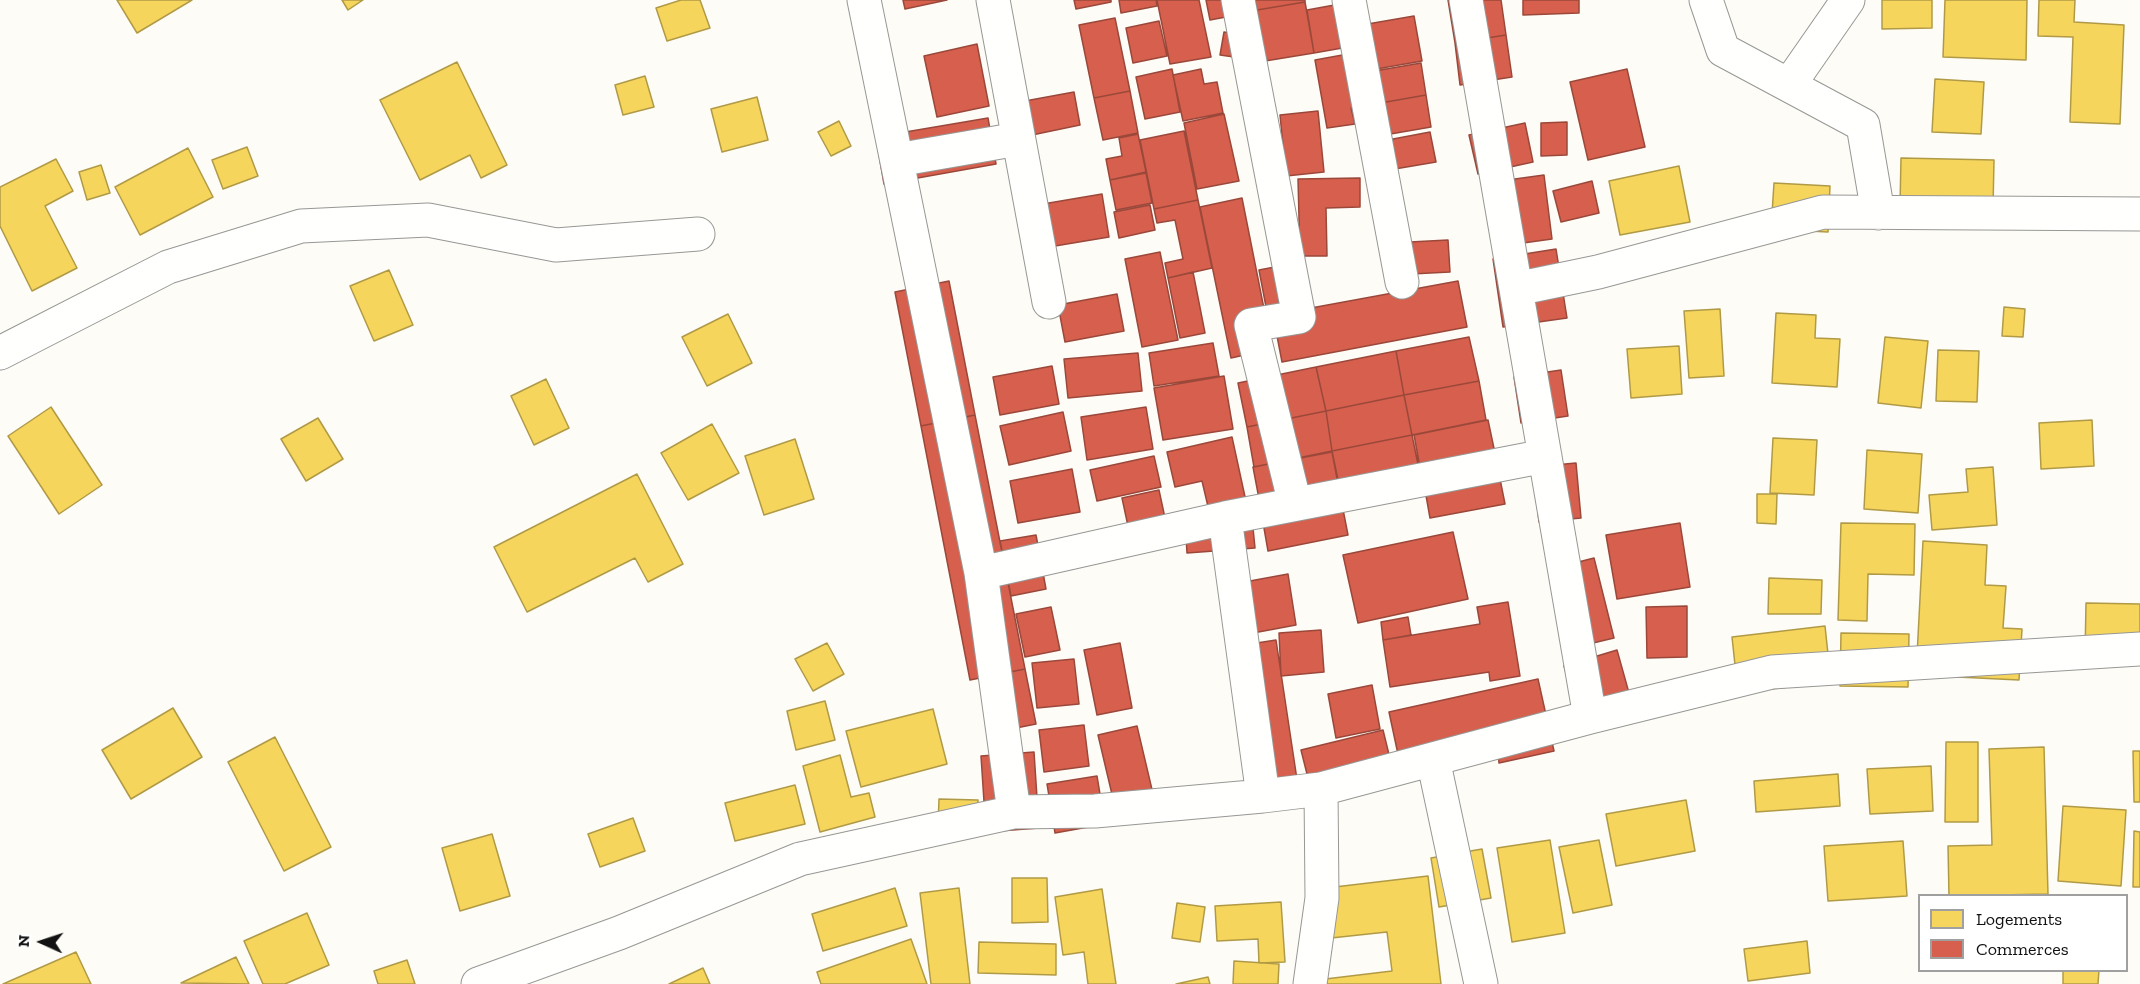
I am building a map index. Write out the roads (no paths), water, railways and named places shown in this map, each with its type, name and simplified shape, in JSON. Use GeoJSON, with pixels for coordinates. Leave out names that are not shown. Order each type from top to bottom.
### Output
{"type":"FeatureCollection","features":[{"type":"Feature","properties":{"kind":"street"},"geometry":{"type":"LineString","coordinates":[[864,0],[981,573],[1014,812]]}},
{"type":"Feature","properties":{"kind":"street"},"geometry":{"type":"LineString","coordinates":[[993,0],[1049,302]]}},
{"type":"Feature","properties":{"kind":"street"},"geometry":{"type":"LineString","coordinates":[[1238,0],[1299,317],[1251,325],[1294,504]]}},
{"type":"Feature","properties":{"kind":"street"},"geometry":{"type":"LineString","coordinates":[[1349,0],[1402,282]]}},
{"type":"Feature","properties":{"kind":"street"},"geometry":{"type":"LineString","coordinates":[[1466,0],[1590,717]]}},
{"type":"Feature","properties":{"kind":"street"},"geometry":{"type":"LineString","coordinates":[[1706,0],[1723,50],[1863,125],[1878,213]]}},
{"type":"Feature","properties":{"kind":"street"},"geometry":{"type":"LineString","coordinates":[[1789,85],[1848,0]]}},
{"type":"Feature","properties":{"kind":"street"},"geometry":{"type":"LineString","coordinates":[[897,160],[1018,139]]}},
{"type":"Feature","properties":{"kind":"street"},"geometry":{"type":"LineString","coordinates":[[1516,289],[1598,272],[1823,212],[2140,214]]}},
{"type":"Feature","properties":{"kind":"street"},"geometry":{"type":"LineString","coordinates":[[0,353],[168,267],[301,226],[428,220],[556,245],[698,234]]}},
{"type":"Feature","properties":{"kind":"street"},"geometry":{"type":"LineString","coordinates":[[981,573],[1225,518],[1545,456]]}},
{"type":"Feature","properties":{"kind":"street"},"geometry":{"type":"LineString","coordinates":[[1225,518],[1263,796]]}},
{"type":"Feature","properties":{"kind":"street"},"geometry":{"type":"LineString","coordinates":[[478,984],[619,933],[800,859],[1014,812],[1095,811],[1321,789],[1590,717],[1772,672],[2140,649]]}},
{"type":"Feature","properties":{"kind":"street"},"geometry":{"type":"LineString","coordinates":[[1432,759],[1481,984]]}},
{"type":"Feature","properties":{"kind":"street"},"geometry":{"type":"LineString","coordinates":[[1310,984],[1322,898],[1321,789]]}}]}
